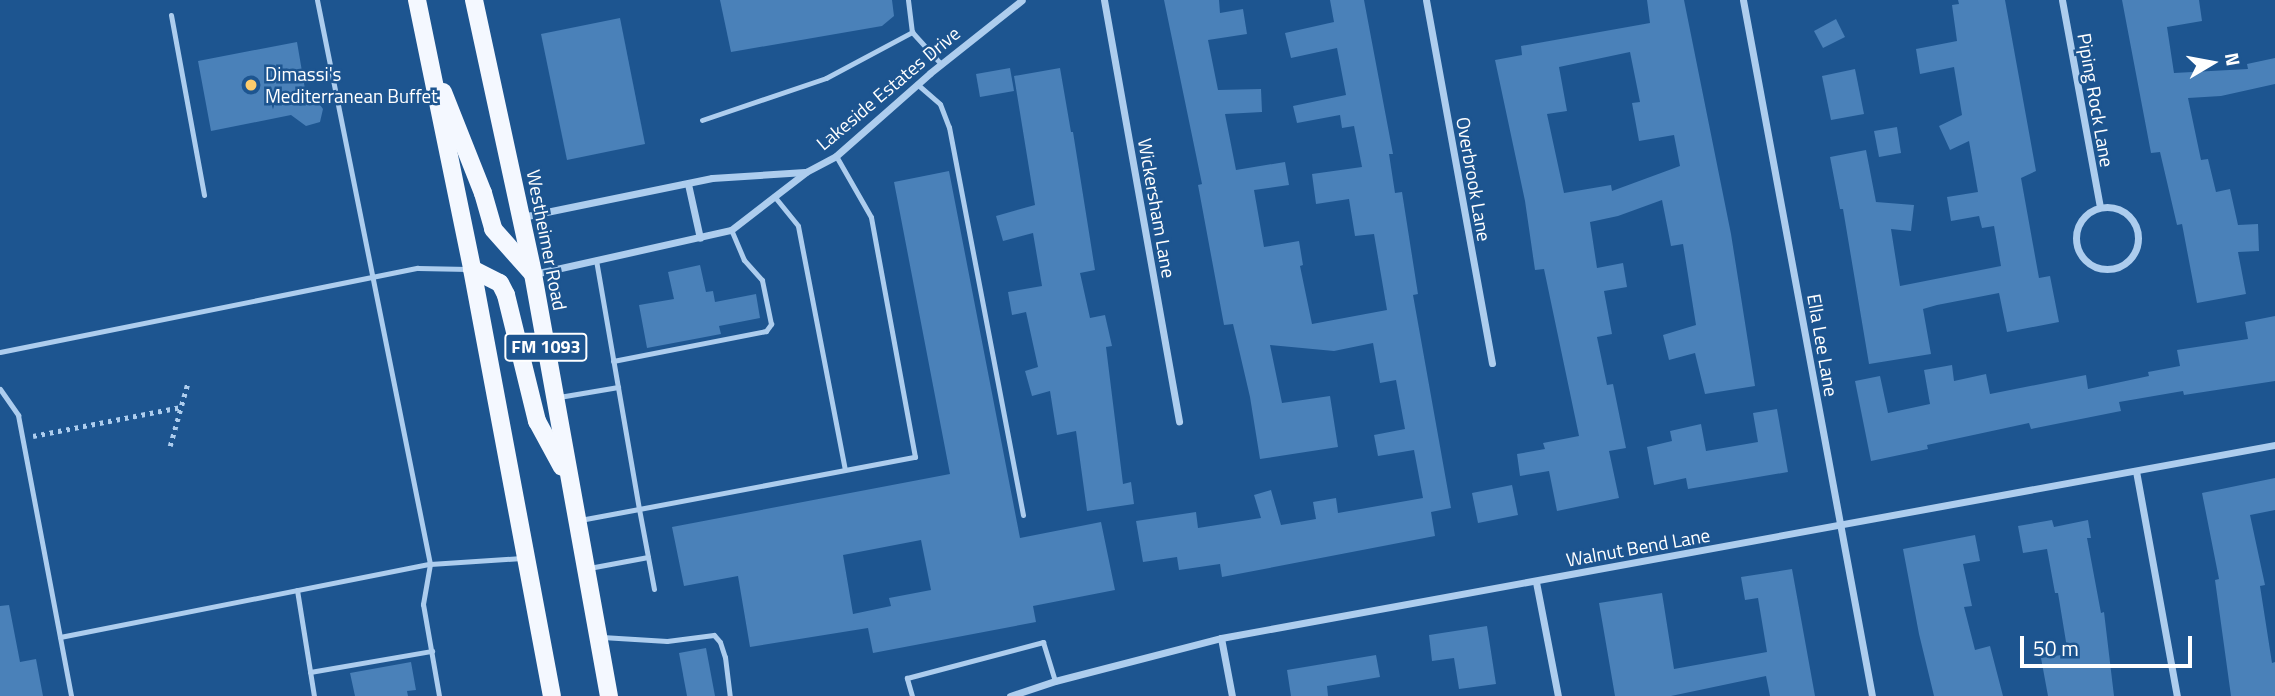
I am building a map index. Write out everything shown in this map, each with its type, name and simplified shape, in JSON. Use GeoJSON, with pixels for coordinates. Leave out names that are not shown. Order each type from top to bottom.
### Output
{"type":"FeatureCollection","features":[{"type":"Feature","properties":{"kind":"main road","name":"FM 1093"},"geometry":{"type":"LineString","coordinates":[[417,0],[472,269],[552,696]]}},
{"type":"Feature","properties":{"kind":"main road"},"geometry":{"type":"LineString","coordinates":[[464,0],[480,29]]}},
{"type":"Feature","properties":{"kind":"main road","name":"Westheimer Road"},"geometry":{"type":"LineString","coordinates":[[474,0],[522,217],[609,696]]}},
{"type":"Feature","properties":{"kind":"main road"},"geometry":{"type":"LineString","coordinates":[[425,46],[483,193],[493,229],[533,274]]}},
{"type":"Feature","properties":{"kind":"main road"},"geometry":{"type":"LineString","coordinates":[[472,269],[500,282],[506,295],[537,421],[571,482]]}},
{"type":"Feature","properties":{"kind":"street","name":"Lakeside Estates Drive"},"geometry":{"type":"LineString","coordinates":[[533,274],[731,230],[806,172],[836,156],[917,84],[1022,0]]}},
{"type":"Feature","properties":{"kind":"street","name":"Wickersham Lane"},"geometry":{"type":"LineString","coordinates":[[1104,0],[1179,421]]}},
{"type":"Feature","properties":{"kind":"street","name":"Overbrook Lane"},"geometry":{"type":"LineString","coordinates":[[1426,0],[1492,363]]}},
{"type":"Feature","properties":{"kind":"street","name":"Ella Lee Lane"},"geometry":{"type":"LineString","coordinates":[[1743,0],[1872,696]]}},
{"type":"Feature","properties":{"kind":"street","name":"Piping Rock Lane"},"geometry":{"type":"LineString","coordinates":[[2062,0],[2100,207]]}},
{"type":"Feature","properties":{"kind":"street","name":"Lakeside Estates Drive"},"geometry":{"type":"LineString","coordinates":[[522,217],[712,178],[806,172]]}},
{"type":"Feature","properties":{"kind":"street"},"geometry":{"type":"LineString","coordinates":[[688,184],[700,237]]}},
{"type":"Feature","properties":{"kind":"street"},"geometry":{"type":"LineString","coordinates":[[2112,206],[2124,211],[2138,231],[2138,244],[2133,256],[2113,269],[2089,265],[2075,244],[2080,220],[2100,207],[2112,206]]}},
{"type":"Feature","properties":{"kind":"street","name":"Walnut Bend Lane"},"geometry":{"type":"LineString","coordinates":[[1010,696],[1055,681],[1221,638],[2275,445]]}},
{"type":"Feature","properties":{"kind":"street"},"geometry":{"type":"LineString","coordinates":[[2136,471],[2177,696]]}},
{"type":"Feature","properties":{"kind":"street"},"geometry":{"type":"LineString","coordinates":[[1536,582],[1558,696]]}},
{"type":"Feature","properties":{"kind":"street"},"geometry":{"type":"LineString","coordinates":[[1221,638],[1232,696]]}},
{"type":"Feature","properties":{"kind":"lane"},"geometry":{"type":"LineString","coordinates":[[317,0],[430,564],[423,604],[439,696]]}},
{"type":"Feature","properties":{"kind":"lane"},"geometry":{"type":"LineString","coordinates":[[908,0],[912,32],[942,64]]}},
{"type":"Feature","properties":{"kind":"lane"},"geometry":{"type":"LineString","coordinates":[[171,15],[204,195]]}},
{"type":"Feature","properties":{"kind":"lane"},"geometry":{"type":"LineString","coordinates":[[702,120],[826,78],[912,32]]}},
{"type":"Feature","properties":{"kind":"lane"},"geometry":{"type":"LineString","coordinates":[[917,84],[940,104],[949,127],[1023,515]]}},
{"type":"Feature","properties":{"kind":"lane"},"geometry":{"type":"LineString","coordinates":[[577,521],[915,457],[871,217],[836,156]]}},
{"type":"Feature","properties":{"kind":"lane"},"geometry":{"type":"LineString","coordinates":[[775,196],[798,226],[845,470]]}},
{"type":"Feature","properties":{"kind":"lane"},"geometry":{"type":"LineString","coordinates":[[613,361],[766,331],[771,324],[762,280],[744,260],[731,230]]}},
{"type":"Feature","properties":{"kind":"lane"},"geometry":{"type":"LineString","coordinates":[[596,260],[654,589]]}},
{"type":"Feature","properties":{"kind":"lane"},"geometry":{"type":"LineString","coordinates":[[0,352],[418,268],[472,269]]}},
{"type":"Feature","properties":{"kind":"lane"},"geometry":{"type":"LineString","coordinates":[[555,398],[618,387]]}},
{"type":"Feature","properties":{"kind":"lane"},"geometry":{"type":"LineString","coordinates":[[0,389],[18,415],[71,696]]}},
{"type":"Feature","properties":{"kind":"lane"},"geometry":{"type":"LineString","coordinates":[[586,568],[648,557]]}},
{"type":"Feature","properties":{"kind":"lane"},"geometry":{"type":"LineString","coordinates":[[60,637],[430,564],[526,558]]}},
{"type":"Feature","properties":{"kind":"lane"},"geometry":{"type":"LineString","coordinates":[[297,590],[314,696]]}},
{"type":"Feature","properties":{"kind":"lane"},"geometry":{"type":"LineString","coordinates":[[598,637],[657,641],[714,635],[720,642],[725,657],[730,696]]}},
{"type":"Feature","properties":{"kind":"lane"},"geometry":{"type":"LineString","coordinates":[[912,696],[907,678],[1043,642],[1055,681]]}},
{"type":"Feature","properties":{"kind":"lane"},"geometry":{"type":"LineString","coordinates":[[310,672],[432,651]]}},
{"type":"Feature","properties":{"kind":"path"},"geometry":{"type":"LineString","coordinates":[[170,446],[188,382]]}},
{"type":"Feature","properties":{"kind":"path"},"geometry":{"type":"LineString","coordinates":[[22,438],[181,407]]}},
{"type":"Feature","properties":{"kind":"building"},"geometry":{"type":"Polygon","coordinates":[[[720,0],[892,0],[894,16],[882,26],[731,52],[720,0]]]}},
{"type":"Feature","properties":{"kind":"building"},"geometry":{"type":"Polygon","coordinates":[[[1164,0],[1219,0],[1220,13],[1243,9],[1247,34],[1208,40],[1218,90],[1261,89],[1262,112],[1225,114],[1236,170],[1285,162],[1289,185],[1254,190],[1264,247],[1299,241],[1303,265],[1300,266],[1312,324],[1387,310],[1374,234],[1355,236],[1349,199],[1316,204],[1312,174],[1362,167],[1354,126],[1342,128],[1340,115],[1297,123],[1293,106],[1346,95],[1337,48],[1291,58],[1285,33],[1334,22],[1330,0],[1364,0],[1393,154],[1389,154],[1395,193],[1402,192],[1418,294],[1413,295],[1451,508],[1431,512],[1435,536],[1222,577],[1220,564],[1179,570],[1177,557],[1143,562],[1136,521],[1196,512],[1198,528],[1261,518],[1254,495],[1271,490],[1281,525],[1316,519],[1313,502],[1336,498],[1338,513],[1423,498],[1414,450],[1378,456],[1374,435],[1405,429],[1396,380],[1380,383],[1373,343],[1334,351],[1270,345],[1282,403],[1330,396],[1338,447],[1260,459],[1250,397],[1233,324],[1224,325],[1198,185],[1202,184],[1164,0]]]}},
{"type":"Feature","properties":{"kind":"building"},"geometry":{"type":"Polygon","coordinates":[[[1647,0],[1684,0],[1731,234],[1755,386],[1705,394],[1695,353],[1669,360],[1663,335],[1696,325],[1683,244],[1671,246],[1662,200],[1618,216],[1590,222],[1597,268],[1623,263],[1627,287],[1604,291],[1612,334],[1597,337],[1607,385],[1613,384],[1626,448],[1609,451],[1619,498],[1557,511],[1549,471],[1520,476],[1517,454],[1545,449],[1543,443],[1579,436],[1544,269],[1535,270],[1525,201],[1495,60],[1522,55],[1521,46],[1650,23],[1647,0]],[[1630,52],[1559,67],[1567,111],[1547,114],[1564,193],[1611,185],[1612,191],[1680,166],[1674,135],[1639,141],[1632,103],[1640,102],[1630,52]]]}},
{"type":"Feature","properties":{"kind":"building"},"geometry":{"type":"Polygon","coordinates":[[[1958,0],[2005,0],[2036,171],[2021,178],[2039,278],[2050,276],[2059,322],[2007,332],[1999,293],[1937,305],[1923,309],[1931,354],[1869,364],[1843,209],[1840,209],[1830,157],[1866,150],[1876,202],[1914,205],[1911,231],[1891,229],[1900,286],[2001,266],[1994,226],[1982,228],[1979,216],[1951,221],[1947,197],[1978,192],[1969,141],[1950,150],[1939,126],[1962,115],[1954,67],[1920,74],[1916,49],[1957,41],[1952,5],[1959,4],[1958,0]]]}},
{"type":"Feature","properties":{"kind":"building"},"geometry":{"type":"Polygon","coordinates":[[[2122,0],[2199,0],[2202,21],[2167,27],[2174,73],[2248,69],[2247,64],[2275,58],[2275,84],[2221,96],[2188,98],[2201,160],[2208,159],[2216,192],[2230,189],[2238,225],[2258,224],[2259,251],[2238,252],[2246,294],[2197,303],[2182,224],[2177,225],[2160,152],[2151,153],[2122,0]]]}},
{"type":"Feature","properties":{"kind":"building"},"geometry":{"type":"Polygon","coordinates":[[[620,18],[645,144],[567,160],[541,34],[620,18]]]}},
{"type":"Feature","properties":{"kind":"building"},"geometry":{"type":"Polygon","coordinates":[[[1836,19],[1845,37],[1823,48],[1814,31],[1836,19]]]}},
{"type":"Feature","properties":{"kind":"building"},"geometry":{"type":"Polygon","coordinates":[[[297,42],[306,95],[315,98],[323,109],[320,122],[306,126],[291,115],[211,131],[198,61],[297,42]]]}},
{"type":"Feature","properties":{"kind":"building"},"geometry":{"type":"Polygon","coordinates":[[[1010,68],[1014,91],[980,97],[976,74],[1010,68]]]}},
{"type":"Feature","properties":{"kind":"building"},"geometry":{"type":"Polygon","coordinates":[[[1060,68],[1095,270],[1080,273],[1090,318],[1105,315],[1112,346],[1106,347],[1123,484],[1131,482],[1134,504],[1087,511],[1076,431],[1057,435],[1050,391],[1032,396],[1025,371],[1038,367],[1026,312],[1012,315],[1008,292],[1042,286],[1033,233],[1003,241],[996,216],[1035,205],[1014,76],[1060,68]]]}},
{"type":"Feature","properties":{"kind":"building"},"geometry":{"type":"Polygon","coordinates":[[[1855,69],[1864,114],[1831,120],[1822,76],[1855,69]]]}},
{"type":"Feature","properties":{"kind":"building"},"geometry":{"type":"Polygon","coordinates":[[[1897,127],[1901,153],[1879,157],[1874,131],[1897,127]]]}},
{"type":"Feature","properties":{"kind":"building"},"geometry":{"type":"Polygon","coordinates":[[[949,171],[1020,538],[1101,522],[1115,590],[1033,606],[1036,622],[873,653],[868,628],[750,647],[738,576],[684,586],[672,527],[950,474],[894,182],[949,171]],[[921,540],[843,555],[853,614],[891,606],[889,598],[931,590],[921,540]]]}},
{"type":"Feature","properties":{"kind":"building"},"geometry":{"type":"Polygon","coordinates":[[[700,265],[706,292],[713,291],[715,302],[756,294],[760,318],[719,326],[721,334],[647,348],[639,305],[674,299],[668,272],[700,265]]]}},
{"type":"Feature","properties":{"kind":"building"},"geometry":{"type":"Polygon","coordinates":[[[2275,316],[2275,381],[2184,395],[2183,391],[2119,402],[2121,411],[2031,429],[2029,423],[1927,445],[1928,449],[1871,461],[1855,381],[1880,376],[1888,413],[1930,404],[1924,370],[1952,365],[1954,381],[1986,374],[1990,394],[2086,375],[2088,389],[2149,376],[2148,372],[2180,366],[2177,350],[2248,339],[2245,322],[2275,316]]]}},
{"type":"Feature","properties":{"kind":"building"},"geometry":{"type":"Polygon","coordinates":[[[1777,409],[1788,472],[1688,489],[1686,478],[1654,485],[1647,447],[1672,441],[1670,431],[1701,424],[1706,451],[1758,442],[1753,413],[1777,409]]]}},
{"type":"Feature","properties":{"kind":"building"},"geometry":{"type":"Polygon","coordinates":[[[2275,478],[2275,510],[2250,515],[2265,585],[2260,586],[2272,663],[2275,662],[2275,696],[2231,696],[2215,580],[2219,579],[2202,493],[2275,478]]]}},
{"type":"Feature","properties":{"kind":"building"},"geometry":{"type":"Polygon","coordinates":[[[1512,485],[1518,515],[1478,523],[1472,493],[1512,485]]]}},
{"type":"Feature","properties":{"kind":"building"},"geometry":{"type":"Polygon","coordinates":[[[2052,520],[2054,527],[2088,520],[2091,538],[2087,538],[2101,613],[2104,612],[2114,696],[2048,696],[2041,658],[2068,654],[2058,593],[2055,593],[2047,549],[2023,553],[2018,526],[2052,520]]]}},
{"type":"Feature","properties":{"kind":"building"},"geometry":{"type":"Polygon","coordinates":[[[1975,535],[1980,561],[1963,564],[1972,606],[1964,607],[1975,650],[1990,646],[2003,696],[1934,696],[1903,549],[1975,535]]]}},
{"type":"Feature","properties":{"kind":"building"},"geometry":{"type":"Polygon","coordinates":[[[1792,569],[1815,696],[1770,696],[1766,676],[1671,696],[1615,696],[1599,603],[1662,593],[1674,669],[1767,652],[1758,598],[1745,600],[1741,577],[1792,569]]]}},
{"type":"Feature","properties":{"kind":"building"},"geometry":{"type":"Polygon","coordinates":[[[9,605],[20,662],[36,659],[43,696],[0,696],[0,606],[9,605]]]}},
{"type":"Feature","properties":{"kind":"building"},"geometry":{"type":"Polygon","coordinates":[[[1487,626],[1496,684],[1459,689],[1454,658],[1432,661],[1429,635],[1487,626]]]}},
{"type":"Feature","properties":{"kind":"building"},"geometry":{"type":"Polygon","coordinates":[[[706,648],[715,696],[687,696],[679,653],[706,648]]]}},
{"type":"Feature","properties":{"kind":"building"},"geometry":{"type":"Polygon","coordinates":[[[1376,655],[1380,677],[1327,686],[1328,696],[1291,696],[1287,670],[1376,655]]]}},
{"type":"Feature","properties":{"kind":"building"},"geometry":{"type":"Polygon","coordinates":[[[411,662],[416,690],[407,691],[408,696],[355,696],[350,673],[411,662]]]}},
{"type":"Feature","properties":{"kind":"place","name":"Dimassi's Mediterranean Buffet"},"geometry":{"type":"Point","coordinates":[251,85]}}]}
